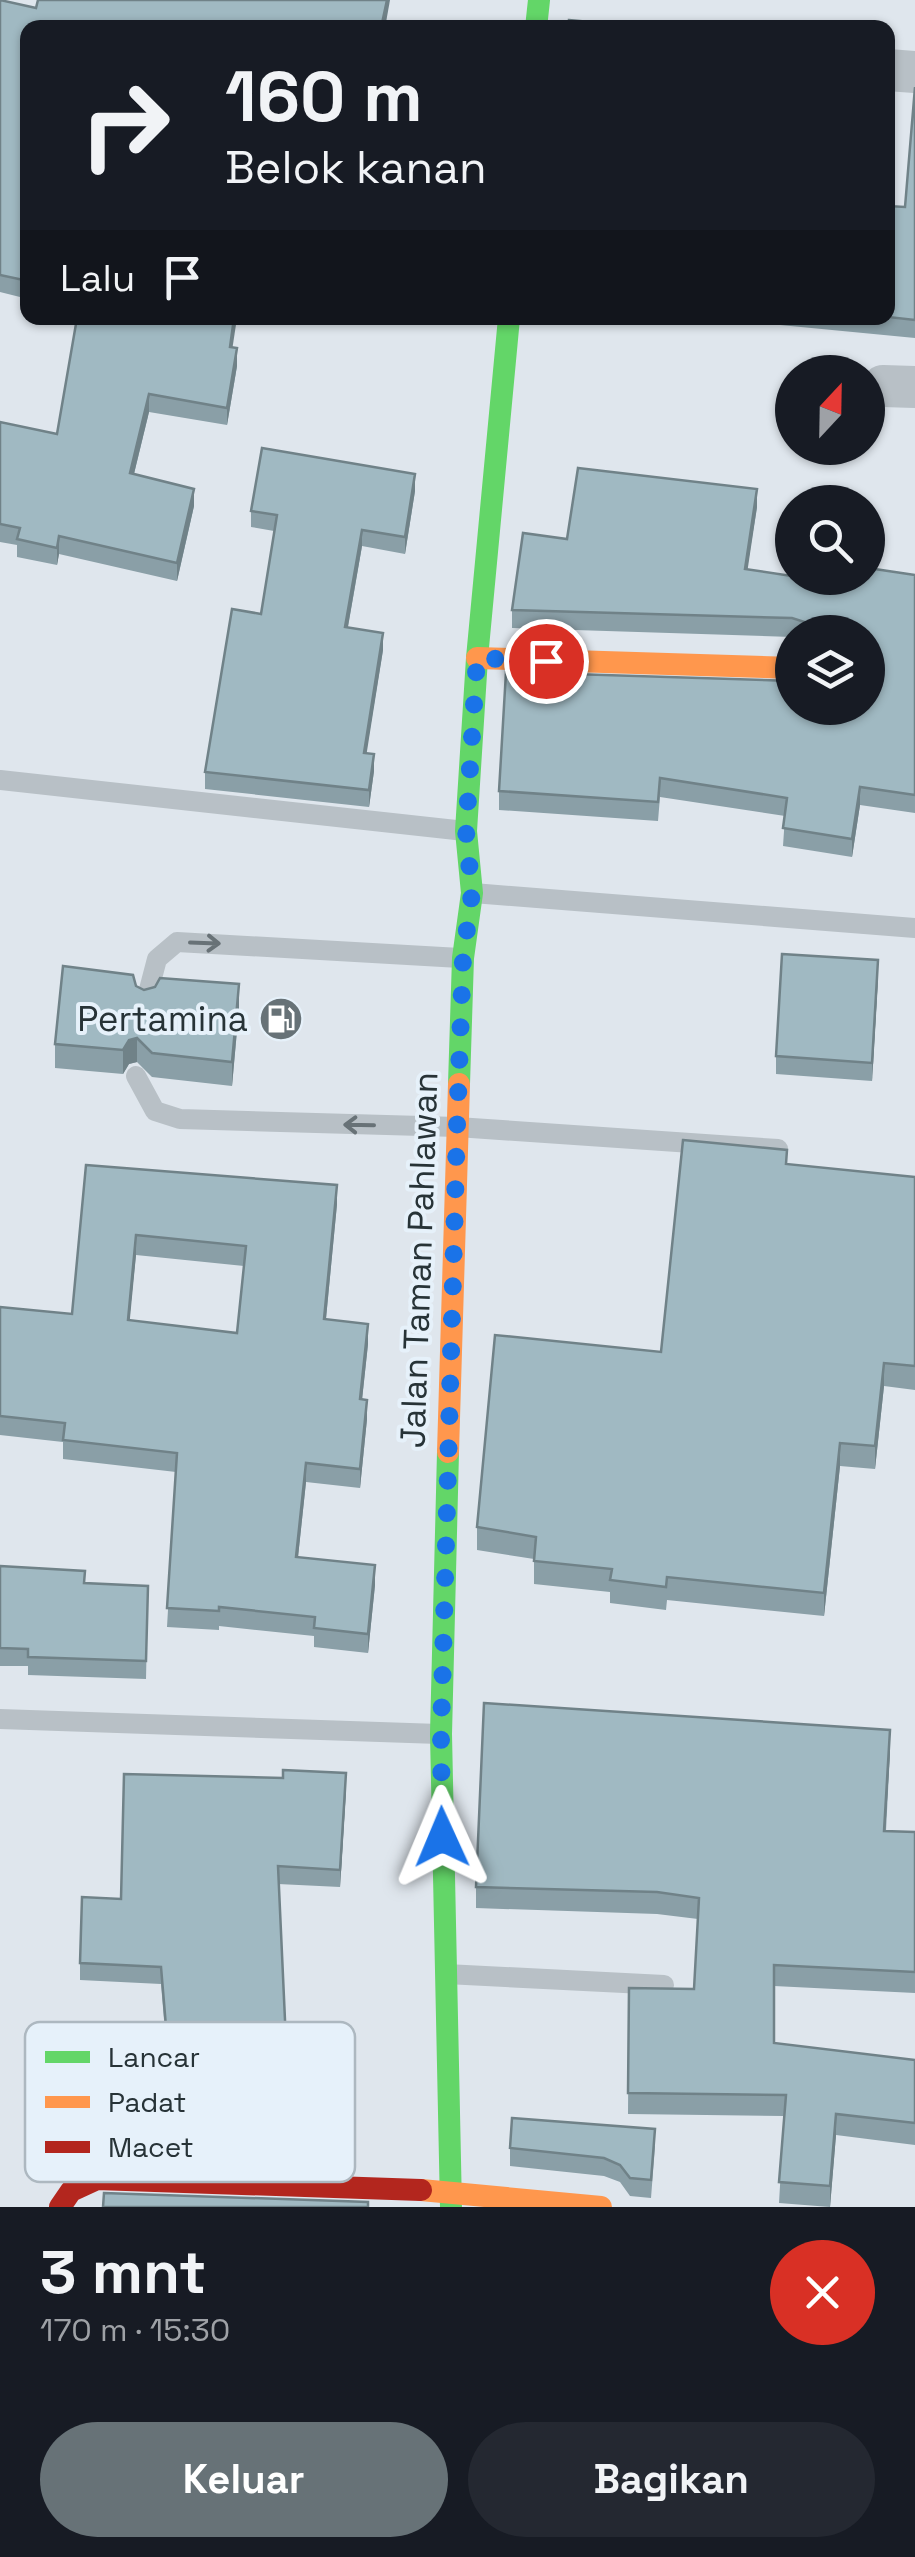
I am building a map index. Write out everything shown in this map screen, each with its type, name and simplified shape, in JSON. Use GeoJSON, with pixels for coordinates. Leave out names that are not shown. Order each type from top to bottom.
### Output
{"type":"FeatureCollection","features":[{"type":"Feature","properties":{"kind":"main road","name":"Jalan Taman Pahlawan"},"geometry":{"type":"LineString","coordinates":[[451,2199],[441,1734],[463,958],[472,893],[466,831],[477,658],[508,325]]}},
{"type":"Feature","properties":{"kind":"main road"},"geometry":{"type":"LineString","coordinates":[[477,658],[684,668],[775,668]]}},
{"type":"Feature","properties":{"kind":"main road"},"geometry":{"type":"LineString","coordinates":[[60,2207],[71,2191],[90,2182]]}},
{"type":"Feature","properties":{"kind":"main road"},"geometry":{"type":"LineString","coordinates":[[165,2182],[601,2207]]}},
{"type":"Feature","properties":{"kind":"lane"},"geometry":{"type":"LineString","coordinates":[[0,780],[466,831]]}},
{"type":"Feature","properties":{"kind":"lane"},"geometry":{"type":"LineString","coordinates":[[472,893],[915,928]]}},
{"type":"Feature","properties":{"kind":"lane"},"geometry":{"type":"LineString","coordinates":[[146,1001],[157,959],[177,942],[463,958]]}},
{"type":"Feature","properties":{"kind":"lane"},"geometry":{"type":"LineString","coordinates":[[136,1076],[155,1111],[180,1120],[457,1127],[778,1148]]}},
{"type":"Feature","properties":{"kind":"lane"},"geometry":{"type":"LineString","coordinates":[[0,1719],[441,1734]]}},
{"type":"Feature","properties":{"kind":"lane"},"geometry":{"type":"LineString","coordinates":[[444,1974],[664,1985]]}},
{"type":"Feature","properties":{"kind":"building"},"geometry":{"type":"Polygon","coordinates":[[[0,0],[36,8],[38,0],[387,0],[383,20],[20,20],[20,279],[0,275],[0,0]]]}},
{"type":"Feature","properties":{"kind":"building"},"geometry":{"type":"Polygon","coordinates":[[[915,87],[915,320],[895,318],[895,206],[905,207],[915,87]]]}},
{"type":"Feature","properties":{"kind":"building"},"geometry":{"type":"Polygon","coordinates":[[[76,325],[233,325],[230,347],[237,348],[227,408],[149,394],[130,473],[194,489],[177,563],[59,536],[57,548],[17,539],[20,528],[0,524],[0,422],[57,434],[76,325]]]}},
{"type":"Feature","properties":{"kind":"building"},"geometry":{"type":"Polygon","coordinates":[[[262,448],[415,474],[405,537],[362,530],[345,627],[383,633],[364,753],[374,754],[369,790],[205,772],[232,609],[261,614],[277,515],[251,511],[262,448]]]}},
{"type":"Feature","properties":{"kind":"building"},"geometry":{"type":"Polygon","coordinates":[[[578,468],[757,489],[745,569],[775,573],[775,595],[885,595],[885,571],[915,575],[915,795],[860,787],[852,839],[783,828],[787,798],[660,778],[658,802],[499,791],[506,672],[775,680],[775,725],[885,725],[885,615],[775,618],[512,610],[523,533],[567,539],[578,468]]]}},
{"type":"Feature","properties":{"kind":"building"},"geometry":{"type":"Polygon","coordinates":[[[782,954],[878,960],[872,1063],[776,1056],[782,954]]]}},
{"type":"Feature","properties":{"kind":"building"},"geometry":{"type":"Polygon","coordinates":[[[63,966],[133,975],[136,986],[144,990],[155,987],[160,978],[239,984],[232,1062],[152,1053],[137,1038],[129,1040],[123,1050],[55,1044],[63,966]]]}},
{"type":"Feature","properties":{"kind":"building"},"geometry":{"type":"Polygon","coordinates":[[[683,1140],[787,1150],[786,1164],[915,1177],[915,1366],[884,1363],[875,1446],[840,1443],[824,1593],[667,1577],[666,1587],[610,1580],[612,1569],[534,1561],[536,1537],[477,1527],[495,1335],[661,1352],[683,1140]]]}},
{"type":"Feature","properties":{"kind":"building"},"geometry":{"type":"Polygon","coordinates":[[[86,1165],[337,1185],[324,1319],[368,1324],[360,1399],[367,1400],[360,1469],[306,1463],[296,1557],[375,1565],[368,1634],[314,1628],[315,1617],[219,1607],[219,1611],[167,1608],[177,1453],[63,1440],[65,1423],[0,1416],[0,1307],[72,1314],[86,1165]],[[136,1235],[128,1320],[237,1333],[246,1246],[136,1235]]]}},
{"type":"Feature","properties":{"kind":"building"},"geometry":{"type":"Polygon","coordinates":[[[0,1566],[85,1571],[84,1583],[148,1586],[146,1661],[28,1657],[28,1649],[0,1648],[0,1566]]]}},
{"type":"Feature","properties":{"kind":"building"},"geometry":{"type":"Polygon","coordinates":[[[484,1703],[890,1730],[884,1831],[915,1832],[915,1972],[774,1965],[774,2043],[915,2060],[915,2123],[836,2114],[830,2186],[779,2182],[786,2095],[628,2093],[629,1988],[694,1989],[699,1898],[657,1892],[476,1887],[484,1703]]]}},
{"type":"Feature","properties":{"kind":"building"},"geometry":{"type":"Polygon","coordinates":[[[283,1770],[346,1773],[340,1870],[278,1866],[285,2022],[166,2022],[161,1967],[80,1963],[82,1897],[121,1899],[124,1774],[283,1778],[283,1770]]]}},
{"type":"Feature","properties":{"kind":"building"},"geometry":{"type":"Polygon","coordinates":[[[512,2118],[655,2129],[651,2180],[630,2178],[620,2165],[604,2158],[510,2148],[512,2118]]]}},
{"type":"Feature","properties":{"kind":"building"},"geometry":{"type":"Polygon","coordinates":[[[104,2193],[368,2202],[368,2207],[103,2207],[104,2193]]]}},
{"type":"Feature","properties":{"kind":"traffic: fast"},"geometry":{"type":"LineString","coordinates":[[537,20],[539,0]]}},
{"type":"Feature","properties":{"kind":"traffic: fast"},"geometry":{"type":"LineString","coordinates":[[459,1084],[463,958],[472,893],[466,831],[477,658],[508,325]]}},
{"type":"Feature","properties":{"kind":"traffic: fast"},"geometry":{"type":"LineString","coordinates":[[448,1452],[441,1734],[451,2207]]}},
{"type":"Feature","properties":{"kind":"traffic: slow"},"geometry":{"type":"LineString","coordinates":[[477,658],[775,667]]}},
{"type":"Feature","properties":{"kind":"traffic: slow"},"geometry":{"type":"LineString","coordinates":[[448,1452],[459,1084]]}},
{"type":"Feature","properties":{"kind":"traffic: slow"},"geometry":{"type":"LineString","coordinates":[[421,2190],[601,2207]]}},
{"type":"Feature","properties":{"kind":"traffic: jam"},"geometry":{"type":"LineString","coordinates":[[60,2207],[71,2191],[90,2182]]}},
{"type":"Feature","properties":{"kind":"traffic: jam"},"geometry":{"type":"LineString","coordinates":[[185,2182],[421,2190]]}},
{"type":"Feature","properties":{"kind":"place","name":"Pertamina"},"geometry":{"type":"Point","coordinates":[281,1019]}},
{"type":"Feature","properties":{"kind":"route"},"geometry":{"type":"LineString","coordinates":[[442,1837],[441,1734],[457,1127],[463,958],[472,893],[466,831],[477,658],[546,661]]}}]}
